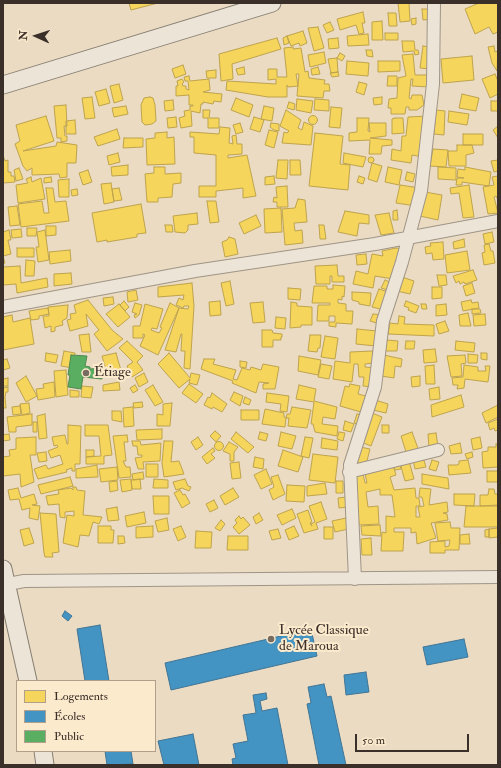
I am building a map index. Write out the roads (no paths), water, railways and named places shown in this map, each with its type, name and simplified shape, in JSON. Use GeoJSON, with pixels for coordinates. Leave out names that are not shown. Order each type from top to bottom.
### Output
{"type":"FeatureCollection","features":[{"type":"Feature","properties":{"kind":"main road"},"geometry":{"type":"LineString","coordinates":[[3,85],[234,8],[272,3]]}},
{"type":"Feature","properties":{"kind":"main road"},"geometry":{"type":"LineString","coordinates":[[4,579],[28,680]]}},
{"type":"Feature","properties":{"kind":"main road"},"geometry":{"type":"LineString","coordinates":[[43,752],[45,765]]}},
{"type":"Feature","properties":{"kind":"street"},"geometry":{"type":"LineString","coordinates":[[355,579],[354,528],[349,472],[376,386],[383,321],[409,238],[421,191],[432,93],[434,3]]}},
{"type":"Feature","properties":{"kind":"street"},"geometry":{"type":"LineString","coordinates":[[3,307],[195,271],[409,238],[498,221]]}},
{"type":"Feature","properties":{"kind":"street"},"geometry":{"type":"LineString","coordinates":[[349,472],[438,450]]}},
{"type":"Feature","properties":{"kind":"street"},"geometry":{"type":"LineString","coordinates":[[4,579],[24,581],[498,577]]}},
{"type":"Feature","properties":{"kind":"place","name":"Étiage"},"geometry":{"type":"Point","coordinates":[86,373]}},
{"type":"Feature","properties":{"kind":"place","name":"Lycée Classique de Maroua"},"geometry":{"type":"Point","coordinates":[271,639]}}]}
